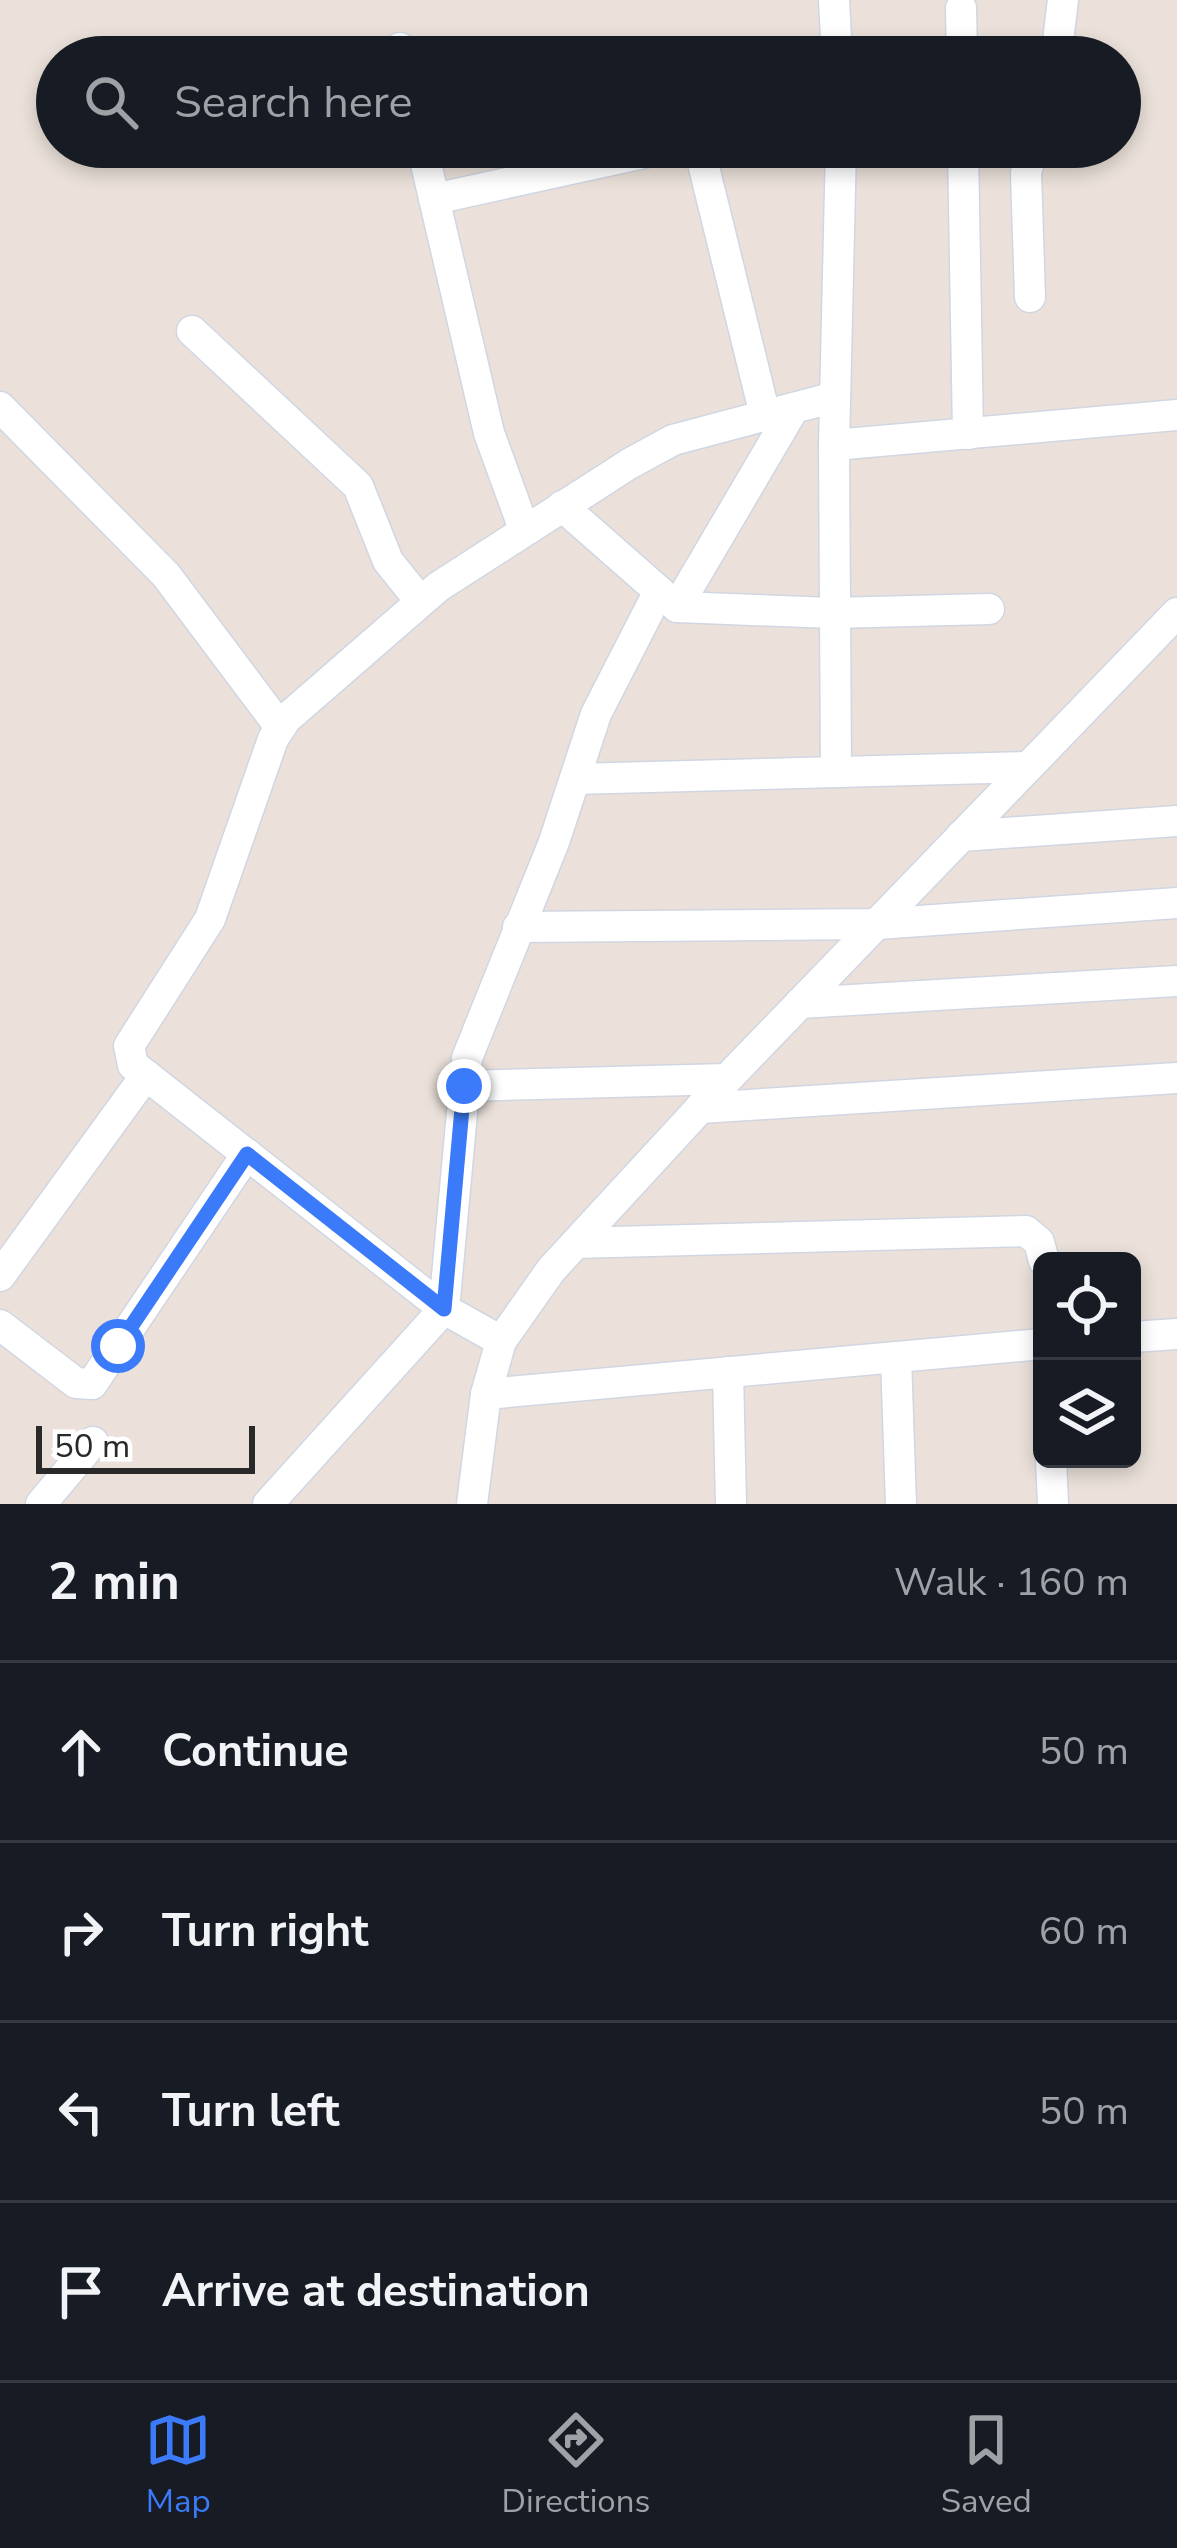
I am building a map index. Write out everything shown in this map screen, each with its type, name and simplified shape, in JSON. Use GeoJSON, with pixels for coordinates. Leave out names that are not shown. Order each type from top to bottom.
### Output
{"type":"FeatureCollection","features":[{"type":"Feature","properties":{"kind":"street"},"geometry":{"type":"LineString","coordinates":[[834,0],[836,36]]}},
{"type":"Feature","properties":{"kind":"street"},"geometry":{"type":"LineString","coordinates":[[1059,36],[1063,0]]}},
{"type":"Feature","properties":{"kind":"street"},"geometry":{"type":"LineString","coordinates":[[961,8],[962,36]]}},
{"type":"Feature","properties":{"kind":"street"},"geometry":{"type":"LineString","coordinates":[[427,168],[489,434],[524,529]]}},
{"type":"Feature","properties":{"kind":"street"},"geometry":{"type":"LineString","coordinates":[[434,199],[575,168]]}},
{"type":"Feature","properties":{"kind":"street"},"geometry":{"type":"LineString","coordinates":[[268,1504],[444,1309],[464,1086],[476,1025],[518,927],[596,714],[780,412],[705,168]]}},
{"type":"Feature","properties":{"kind":"street"},"geometry":{"type":"LineString","coordinates":[[836,772],[833,445],[841,168]]}},
{"type":"Feature","properties":{"kind":"street"},"geometry":{"type":"LineString","coordinates":[[963,168],[968,434]]}},
{"type":"Feature","properties":{"kind":"street"},"geometry":{"type":"LineString","coordinates":[[1027,168],[1030,297]]}},
{"type":"Feature","properties":{"kind":"street"},"geometry":{"type":"LineString","coordinates":[[192,331],[358,486],[388,561],[420,601]]}},
{"type":"Feature","properties":{"kind":"street"},"geometry":{"type":"LineString","coordinates":[[501,1341],[444,1309],[146,1075],[129,1060],[129,1046],[210,919],[280,728],[420,601],[562,506],[674,440],[835,397]]}},
{"type":"Feature","properties":{"kind":"street"},"geometry":{"type":"LineString","coordinates":[[0,407],[166,575],[280,728]]}},
{"type":"Feature","properties":{"kind":"street"},"geometry":{"type":"LineString","coordinates":[[833,445],[1177,415]]}},
{"type":"Feature","properties":{"kind":"street"},"geometry":{"type":"LineString","coordinates":[[562,506],[667,601],[832,614],[988,610]]}},
{"type":"Feature","properties":{"kind":"street"},"geometry":{"type":"LineString","coordinates":[[472,1504],[486,1394],[501,1341],[577,1243],[727,1078],[1177,613]]}},
{"type":"Feature","properties":{"kind":"street"},"geometry":{"type":"LineString","coordinates":[[575,779],[1028,767]]}},
{"type":"Feature","properties":{"kind":"street"},"geometry":{"type":"LineString","coordinates":[[961,836],[1177,821]]}},
{"type":"Feature","properties":{"kind":"street"},"geometry":{"type":"LineString","coordinates":[[518,927],[877,923],[1177,903]]}},
{"type":"Feature","properties":{"kind":"street"},"geometry":{"type":"LineString","coordinates":[[800,1003],[1177,981]]}},
{"type":"Feature","properties":{"kind":"street"},"geometry":{"type":"LineString","coordinates":[[0,1276],[146,1075]]}},
{"type":"Feature","properties":{"kind":"street"},"geometry":{"type":"LineString","coordinates":[[464,1086],[727,1078]]}},
{"type":"Feature","properties":{"kind":"street"},"geometry":{"type":"LineString","coordinates":[[700,1108],[1177,1078]]}},
{"type":"Feature","properties":{"kind":"street"},"geometry":{"type":"LineString","coordinates":[[0,1324],[76,1383],[92,1384],[247,1154]]}},
{"type":"Feature","properties":{"kind":"street"},"geometry":{"type":"LineString","coordinates":[[577,1243],[1025,1231],[1039,1242],[1041,1252]]}},
{"type":"Feature","properties":{"kind":"street"},"geometry":{"type":"LineString","coordinates":[[1141,1336],[1177,1334]]}},
{"type":"Feature","properties":{"kind":"street"},"geometry":{"type":"LineString","coordinates":[[486,1394],[1033,1345]]}},
{"type":"Feature","properties":{"kind":"street"},"geometry":{"type":"LineString","coordinates":[[896,1357],[901,1504]]}},
{"type":"Feature","properties":{"kind":"street"},"geometry":{"type":"LineString","coordinates":[[728,1372],[731,1504]]}},
{"type":"Feature","properties":{"kind":"street"},"geometry":{"type":"LineString","coordinates":[[41,1504],[92,1442]]}},
{"type":"Feature","properties":{"kind":"street"},"geometry":{"type":"LineString","coordinates":[[1051,1468],[1053,1504]]}},
{"type":"Feature","properties":{"kind":"route"},"geometry":{"type":"LineString","coordinates":[[118,1346],[247,1154],[444,1309],[464,1086]]}}]}
